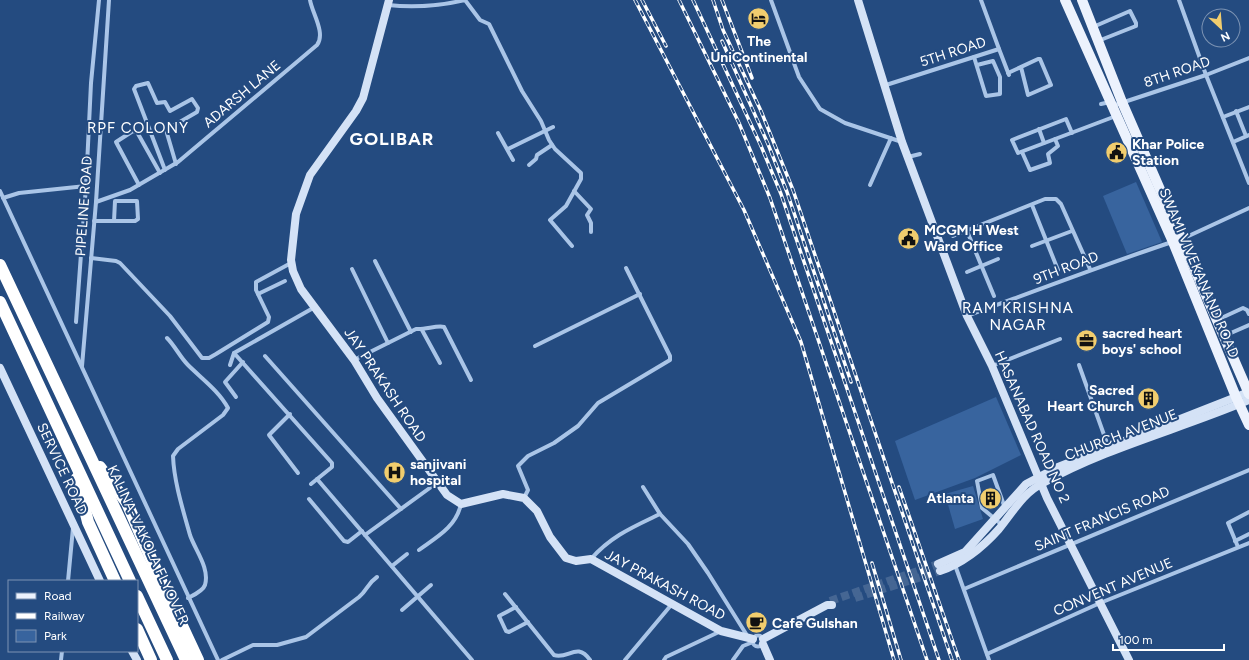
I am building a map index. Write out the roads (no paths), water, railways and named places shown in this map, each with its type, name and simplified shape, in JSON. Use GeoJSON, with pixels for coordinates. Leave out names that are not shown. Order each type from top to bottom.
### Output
{"type":"FeatureCollection","features":[{"type":"Feature","properties":{"kind":"highway"},"geometry":{"type":"LineString","coordinates":[[0,265],[83,443],[127,503],[198,660]]}},
{"type":"Feature","properties":{"kind":"highway"},"geometry":{"type":"LineString","coordinates":[[0,302],[130,580]]}},
{"type":"Feature","properties":{"kind":"highway","name":"KALINA-VAKOLA FLYOVER"},"geometry":{"type":"LineString","coordinates":[[83,443],[186,660]]}},
{"type":"Feature","properties":{"kind":"highway"},"geometry":{"type":"LineString","coordinates":[[70,450],[88,522],[115,580]]}},
{"type":"Feature","properties":{"kind":"highway"},"geometry":{"type":"LineString","coordinates":[[138,598],[167,660]]}},
{"type":"Feature","properties":{"kind":"highway"},"geometry":{"type":"LineString","coordinates":[[138,631],[151,660]]}},
{"type":"Feature","properties":{"kind":"main road","name":"SWAMI VIVEKANAND ROAD"},"geometry":{"type":"LineString","coordinates":[[1065,0],[1100,79],[1108,104],[1116,116],[1217,320],[1249,394]]}},
{"type":"Feature","properties":{"kind":"main road","name":"SWAMI VIVEKANAND ROAD"},"geometry":{"type":"LineString","coordinates":[[1082,0],[1177,240],[1206,325],[1237,401],[1249,425]]}},
{"type":"Feature","properties":{"kind":"main road"},"geometry":{"type":"LineString","coordinates":[[1100,79],[1111,74]]}},
{"type":"Feature","properties":{"kind":"street"},"geometry":{"type":"LineString","coordinates":[[76,322],[86,186],[91,83],[99,0]]}},
{"type":"Feature","properties":{"kind":"street","name":"PIPELINE ROAD"},"geometry":{"type":"LineString","coordinates":[[82,366],[96,202],[109,0]]}},
{"type":"Feature","properties":{"kind":"street","name":"ADARSH LANE"},"geometry":{"type":"LineString","coordinates":[[96,202],[130,190],[176,164],[317,45],[320,40],[320,34],[310,0]]}},
{"type":"Feature","properties":{"kind":"street"},"geometry":{"type":"LineString","coordinates":[[388,3],[408,7],[426,6],[465,0],[480,20],[488,24],[492,29],[522,90],[552,145],[581,173],[581,179],[566,206],[550,222],[572,246]]}},
{"type":"Feature","properties":{"kind":"street"},"geometry":{"type":"LineString","coordinates":[[771,0],[798,77],[820,108],[845,123],[902,142]]}},
{"type":"Feature","properties":{"kind":"street","name":"HASANABAD ROAD NO 2"},"geometry":{"type":"LineString","coordinates":[[858,0],[886,85],[902,142],[967,316],[992,366],[1040,480],[1100,603],[1130,660]]}},
{"type":"Feature","properties":{"kind":"street","name":"5TH ROAD"},"geometry":{"type":"LineString","coordinates":[[886,85],[999,49],[981,0]]}},
{"type":"Feature","properties":{"kind":"street"},"geometry":{"type":"LineString","coordinates":[[1179,0],[1206,75],[1249,182]]}},
{"type":"Feature","properties":{"kind":"street","name":"JAY PRAKASH ROAD"},"geometry":{"type":"LineString","coordinates":[[388,3],[363,98],[356,111],[310,174],[296,214],[291,263],[292,271],[301,289],[354,360],[377,398],[447,495],[461,504]]}},
{"type":"Feature","properties":{"kind":"street"},"geometry":{"type":"LineString","coordinates":[[1092,27],[1130,11],[1136,23],[1136,26],[1098,42]]}},
{"type":"Feature","properties":{"kind":"street"},"geometry":{"type":"LineString","coordinates":[[999,49],[1008,72]]}},
{"type":"Feature","properties":{"kind":"street"},"geometry":{"type":"LineString","coordinates":[[974,57],[987,97],[1000,93],[1000,77],[993,61],[977,65]]}},
{"type":"Feature","properties":{"kind":"street","name":"8TH ROAD"},"geometry":{"type":"LineString","coordinates":[[1108,104],[1122,102],[1206,75],[1249,58]]}},
{"type":"Feature","properties":{"kind":"street"},"geometry":{"type":"LineString","coordinates":[[998,72],[1008,72],[1021,67],[1040,60],[1051,85],[1028,95],[1021,67]]}},
{"type":"Feature","properties":{"kind":"street"},"geometry":{"type":"LineString","coordinates":[[165,170],[134,89],[136,86],[148,83],[156,103],[165,102],[170,112],[192,99],[198,108],[197,112],[166,130],[176,164]]}},
{"type":"Feature","properties":{"kind":"street"},"geometry":{"type":"LineString","coordinates":[[1223,117],[1249,106]]}},
{"type":"Feature","properties":{"kind":"street"},"geometry":{"type":"LineString","coordinates":[[1232,142],[1248,136],[1236,111]]}},
{"type":"Feature","properties":{"kind":"street"},"geometry":{"type":"LineString","coordinates":[[1072,133],[1066,120],[1012,140],[1016,153],[1022,152],[1044,143],[1072,133],[1116,116]]}},
{"type":"Feature","properties":{"kind":"street"},"geometry":{"type":"LineString","coordinates":[[508,149],[553,127]]}},
{"type":"Feature","properties":{"kind":"street"},"geometry":{"type":"LineString","coordinates":[[1039,129],[1044,143]]}},
{"type":"Feature","properties":{"kind":"street"},"geometry":{"type":"LineString","coordinates":[[140,185],[116,142],[133,130],[137,132],[160,173]]}},
{"type":"Feature","properties":{"kind":"street"},"geometry":{"type":"LineString","coordinates":[[498,133],[513,160]]}},
{"type":"Feature","properties":{"kind":"street"},"geometry":{"type":"LineString","coordinates":[[870,185],[891,138]]}},
{"type":"Feature","properties":{"kind":"street"},"geometry":{"type":"LineString","coordinates":[[1022,152],[1030,170],[1050,163],[1048,154],[1058,146],[1055,139]]}},
{"type":"Feature","properties":{"kind":"street"},"geometry":{"type":"LineString","coordinates":[[529,165],[536,159],[537,155],[552,145]]}},
{"type":"Feature","properties":{"kind":"street"},"geometry":{"type":"LineString","coordinates":[[908,157],[920,154]]}},
{"type":"Feature","properties":{"kind":"street"},"geometry":{"type":"LineString","coordinates":[[3,198],[18,193],[86,186]]}},
{"type":"Feature","properties":{"kind":"street"},"geometry":{"type":"LineString","coordinates":[[130,190],[133,200]]}},
{"type":"Feature","properties":{"kind":"street"},"geometry":{"type":"LineString","coordinates":[[0,191],[218,660]]}},
{"type":"Feature","properties":{"kind":"street"},"geometry":{"type":"LineString","coordinates":[[574,191],[590,209],[587,214],[591,223],[591,232]]}},
{"type":"Feature","properties":{"kind":"street"},"geometry":{"type":"LineString","coordinates":[[953,236],[1045,199],[1056,199],[1061,204],[1090,269]]}},
{"type":"Feature","properties":{"kind":"street"},"geometry":{"type":"LineString","coordinates":[[94,221],[114,221],[137,221],[138,202],[133,200],[115,201],[114,221]]}},
{"type":"Feature","properties":{"kind":"street"},"geometry":{"type":"LineString","coordinates":[[1032,205],[1058,270]]}},
{"type":"Feature","properties":{"kind":"street","name":"9TH ROAD"},"geometry":{"type":"LineString","coordinates":[[967,316],[1049,286],[1090,269],[1177,240],[1249,208]]}},
{"type":"Feature","properties":{"kind":"street"},"geometry":{"type":"LineString","coordinates":[[967,231],[994,296]]}},
{"type":"Feature","properties":{"kind":"street"},"geometry":{"type":"LineString","coordinates":[[1032,246],[1072,231]]}},
{"type":"Feature","properties":{"kind":"street"},"geometry":{"type":"LineString","coordinates":[[91,258],[116,261],[120,264],[170,316],[202,358],[208,358],[216,354],[268,322],[269,317],[255,285],[258,280],[291,263]]}},
{"type":"Feature","properties":{"kind":"street"},"geometry":{"type":"LineString","coordinates":[[967,272],[998,259]]}},
{"type":"Feature","properties":{"kind":"street"},"geometry":{"type":"LineString","coordinates":[[375,262],[411,332]]}},
{"type":"Feature","properties":{"kind":"street"},"geometry":{"type":"LineString","coordinates":[[419,550],[445,532],[458,515],[461,504],[503,494],[524,498],[528,490],[518,466],[528,456],[554,443],[578,426],[598,403],[670,360],[670,356],[626,268]]}},
{"type":"Feature","properties":{"kind":"street"},"geometry":{"type":"LineString","coordinates":[[352,270],[388,343]]}},
{"type":"Feature","properties":{"kind":"street"},"geometry":{"type":"LineString","coordinates":[[258,294],[285,282]]}},
{"type":"Feature","properties":{"kind":"street"},"geometry":{"type":"LineString","coordinates":[[535,346],[640,294]]}},
{"type":"Feature","properties":{"kind":"street"},"geometry":{"type":"LineString","coordinates":[[230,365],[234,353],[315,307]]}},
{"type":"Feature","properties":{"kind":"street"},"geometry":{"type":"LineString","coordinates":[[1206,325],[1243,308],[1247,310],[1249,314]]}},
{"type":"Feature","properties":{"kind":"street"},"geometry":{"type":"LineString","coordinates":[[1224,336],[1249,325]]}},
{"type":"Feature","properties":{"kind":"street"},"geometry":{"type":"LineString","coordinates":[[354,360],[411,332],[442,326],[444,327],[471,380]]}},
{"type":"Feature","properties":{"kind":"street"},"geometry":{"type":"LineString","coordinates":[[422,330],[440,363]]}},
{"type":"Feature","properties":{"kind":"street"},"geometry":{"type":"LineString","coordinates":[[167,338],[176,347],[187,364],[201,376],[228,408],[223,415],[178,449],[173,456],[180,498],[191,536],[205,573],[205,584],[203,589],[188,598]]}},
{"type":"Feature","properties":{"kind":"street"},"geometry":{"type":"LineString","coordinates":[[992,366],[1060,339]]}},
{"type":"Feature","properties":{"kind":"street"},"geometry":{"type":"LineString","coordinates":[[234,353],[290,414],[332,463],[332,467],[311,484]]}},
{"type":"Feature","properties":{"kind":"street"},"geometry":{"type":"LineString","coordinates":[[265,356],[401,509]]}},
{"type":"Feature","properties":{"kind":"street"},"geometry":{"type":"LineString","coordinates":[[236,397],[225,382],[243,362]]}},
{"type":"Feature","properties":{"kind":"street"},"geometry":{"type":"LineString","coordinates":[[1079,365],[1108,446]]}},
{"type":"Feature","properties":{"kind":"street","name":"SERVICE ROAD"},"geometry":{"type":"LineString","coordinates":[[0,368],[2,380],[100,580]]}},
{"type":"Feature","properties":{"kind":"street","name":"CHURCH AVENUE"},"geometry":{"type":"LineString","coordinates":[[999,522],[974,552],[955,565],[939,567],[965,552],[1017,505],[1040,480],[1237,401],[1249,394]]}},
{"type":"Feature","properties":{"kind":"street"},"geometry":{"type":"LineString","coordinates":[[1005,508],[993,475],[977,481],[982,508],[999,522],[1005,508],[1026,484],[1040,480],[1108,446],[1237,401]]}},
{"type":"Feature","properties":{"kind":"street"},"geometry":{"type":"LineString","coordinates":[[290,414],[269,435],[298,473]]}},
{"type":"Feature","properties":{"kind":"street","name":"SAINT FRANCIS ROAD"},"geometry":{"type":"LineString","coordinates":[[964,589],[1249,470]]}},
{"type":"Feature","properties":{"kind":"street"},"geometry":{"type":"LineString","coordinates":[[317,479],[472,660]]}},
{"type":"Feature","properties":{"kind":"street"},"geometry":{"type":"LineString","coordinates":[[366,535],[438,482]]}},
{"type":"Feature","properties":{"kind":"street"},"geometry":{"type":"LineString","coordinates":[[643,487],[660,514],[688,544],[770,660]]}},
{"type":"Feature","properties":{"kind":"street","name":"JAY PRAKASH ROAD"},"geometry":{"type":"LineString","coordinates":[[524,498],[537,511],[550,537],[566,558],[576,561],[591,559],[721,630],[756,641]]}},
{"type":"Feature","properties":{"kind":"street"},"geometry":{"type":"LineString","coordinates":[[309,499],[344,542],[348,542],[362,531]]}},
{"type":"Feature","properties":{"kind":"street"},"geometry":{"type":"LineString","coordinates":[[1238,547],[1228,523],[1249,512]]}},
{"type":"Feature","properties":{"kind":"street"},"geometry":{"type":"LineString","coordinates":[[591,559],[603,545],[612,538],[660,514]]}},
{"type":"Feature","properties":{"kind":"street"},"geometry":{"type":"LineString","coordinates":[[68,580],[73,523]]}},
{"type":"Feature","properties":{"kind":"street"},"geometry":{"type":"LineString","coordinates":[[1235,540],[1249,534]]}},
{"type":"Feature","properties":{"kind":"street","name":"CONVENT AVENUE"},"geometry":{"type":"LineString","coordinates":[[987,654],[1100,603],[1249,543]]}},
{"type":"Feature","properties":{"kind":"street"},"geometry":{"type":"LineString","coordinates":[[392,566],[407,554]]}},
{"type":"Feature","properties":{"kind":"street"},"geometry":{"type":"LineString","coordinates":[[955,565],[989,660]]}},
{"type":"Feature","properties":{"kind":"street"},"geometry":{"type":"LineString","coordinates":[[222,660],[253,645],[277,645],[306,637],[366,591],[368,583],[376,577]]}},
{"type":"Feature","properties":{"kind":"street"},"geometry":{"type":"LineString","coordinates":[[402,610],[431,585]]}},
{"type":"Feature","properties":{"kind":"street"},"geometry":{"type":"LineString","coordinates":[[505,594],[554,654],[560,656],[580,651],[586,654],[590,660]]}},
{"type":"Feature","properties":{"kind":"street"},"geometry":{"type":"LineString","coordinates":[[625,660],[673,603]]}},
{"type":"Feature","properties":{"kind":"street"},"geometry":{"type":"LineString","coordinates":[[733,660],[743,646],[756,641],[830,603]]}},
{"type":"Feature","properties":{"kind":"street"},"geometry":{"type":"LineString","coordinates":[[516,607],[498,616],[506,631],[508,632],[528,622]]}},
{"type":"Feature","properties":{"kind":"street"},"geometry":{"type":"LineString","coordinates":[[664,660],[666,657],[721,630]]}},
{"type":"Feature","properties":{"kind":"street"},"geometry":{"type":"LineString","coordinates":[[756,641],[765,660]]}},
{"type":"Feature","properties":{"kind":"tunnel"},"geometry":{"type":"LineString","coordinates":[[830,601],[938,564]]}},
{"type":"Feature","properties":{"kind":"tunnel"},"geometry":{"type":"LineString","coordinates":[[855,598],[940,571]]}},
{"type":"Feature","properties":{"kind":"railway"},"geometry":{"type":"LineString","coordinates":[[635,0],[744,210],[801,342],[894,660]]}},
{"type":"Feature","properties":{"kind":"railway"},"geometry":{"type":"LineString","coordinates":[[642,0],[666,46]]}},
{"type":"Feature","properties":{"kind":"railway"},"geometry":{"type":"LineString","coordinates":[[679,0],[739,123],[770,198],[927,660]]}},
{"type":"Feature","properties":{"kind":"railway"},"geometry":{"type":"LineString","coordinates":[[693,0],[761,146],[781,194],[939,660]]}},
{"type":"Feature","properties":{"kind":"railway"},"geometry":{"type":"LineString","coordinates":[[713,0],[723,30],[761,111],[793,190],[952,660]]}},
{"type":"Feature","properties":{"kind":"railway"},"geometry":{"type":"LineString","coordinates":[[722,0],[752,78]]}},
{"type":"Feature","properties":{"kind":"railway"},"geometry":{"type":"LineString","coordinates":[[722,41],[768,144],[787,192],[851,382]]}},
{"type":"Feature","properties":{"kind":"railway"},"geometry":{"type":"LineString","coordinates":[[899,487],[959,660]]}},
{"type":"Feature","properties":{"kind":"railway"},"geometry":{"type":"LineString","coordinates":[[872,563],[901,660]]}},
{"type":"Feature","properties":{"kind":"place","name":"The UniContinental"},"geometry":{"type":"Point","coordinates":[759,19]}},
{"type":"Feature","properties":{"kind":"place","name":"Khar Police Station"},"geometry":{"type":"Point","coordinates":[1117,152]}},
{"type":"Feature","properties":{"kind":"place","name":"MCGM H West Ward Office"},"geometry":{"type":"Point","coordinates":[909,238]}},
{"type":"Feature","properties":{"kind":"place","name":"sacred heart boys' school"},"geometry":{"type":"Point","coordinates":[1087,341]}},
{"type":"Feature","properties":{"kind":"place","name":"Sacred Heart Church"},"geometry":{"type":"Point","coordinates":[1149,398]}},
{"type":"Feature","properties":{"kind":"place","name":"sanjivani hospital"},"geometry":{"type":"Point","coordinates":[394,472]}},
{"type":"Feature","properties":{"kind":"place","name":"Atlanta"},"geometry":{"type":"Point","coordinates":[990,498]}},
{"type":"Feature","properties":{"kind":"place","name":"Cafe Gulshan"},"geometry":{"type":"Point","coordinates":[757,623]}},
{"type":"Feature","properties":{"kind":"district","name":"RPF COLONY"},"geometry":{"type":"Point","coordinates":[138,128]}},
{"type":"Feature","properties":{"kind":"district","name":"GOLIBAR"},"geometry":{"type":"Point","coordinates":[392,139]}},
{"type":"Feature","properties":{"kind":"district","name":"RAM KRISHNA NAGAR"},"geometry":{"type":"Point","coordinates":[1018,316]}}]}
